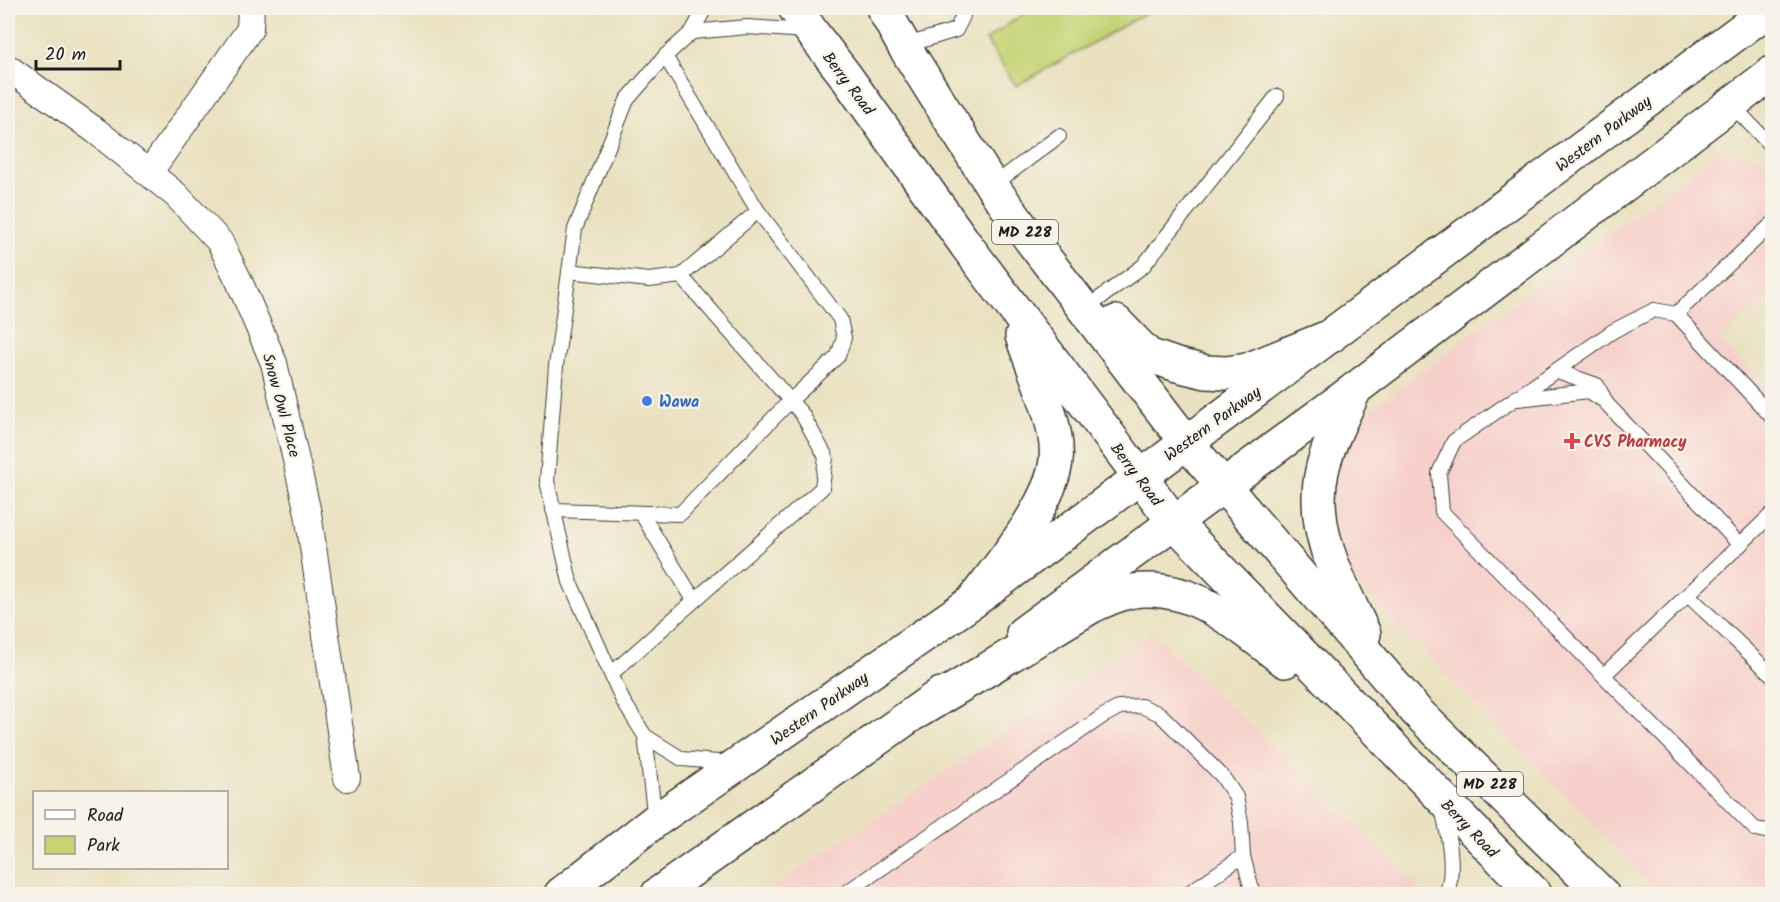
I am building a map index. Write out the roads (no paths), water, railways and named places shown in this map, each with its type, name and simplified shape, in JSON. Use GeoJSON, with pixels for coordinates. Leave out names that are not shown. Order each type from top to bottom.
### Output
{"type":"FeatureCollection","features":[{"type":"Feature","properties":{"kind":"main road","name":"MD 228"},"geometry":{"type":"LineString","coordinates":[[883,8],[904,46],[992,186],[1186,442],[1381,671],[1446,742],[1602,894]]}},
{"type":"Feature","properties":{"kind":"main road","name":"Western Parkway"},"geometry":{"type":"LineString","coordinates":[[561,894],[655,821],[972,602],[1771,8]]}},
{"type":"Feature","properties":{"kind":"main road","name":"Berry Road"},"geometry":{"type":"LineString","coordinates":[[803,19],[1011,306],[1174,522],[1535,894]]}},
{"type":"Feature","properties":{"kind":"main road"},"geometry":{"type":"LineString","coordinates":[[658,894],[916,712],[1355,389],[1773,73]]}},
{"type":"Feature","properties":{"kind":"main road"},"geometry":{"type":"LineString","coordinates":[[1031,240],[1096,301],[1148,355],[1177,365],[1206,372],[1226,373],[1247,370],[1331,336]]}},
{"type":"Feature","properties":{"kind":"main road"},"geometry":{"type":"LineString","coordinates":[[972,602],[1022,535],[1050,485],[1056,460],[1054,433],[1011,306]]}},
{"type":"Feature","properties":{"kind":"main road"},"geometry":{"type":"LineString","coordinates":[[1355,389],[1322,470],[1319,499],[1322,530],[1329,560],[1381,671]]}},
{"type":"Feature","properties":{"kind":"main road"},"geometry":{"type":"LineString","coordinates":[[916,712],[1092,606],[1120,594],[1144,590],[1191,598],[1215,609],[1363,719]]}},
{"type":"Feature","properties":{"kind":"street"},"geometry":{"type":"LineString","coordinates":[[148,173],[250,28],[251,8]]}},
{"type":"Feature","properties":{"kind":"street","name":"Snow Owl Place"},"geometry":{"type":"LineString","coordinates":[[8,68],[96,131],[177,195],[220,242],[274,363],[309,513],[347,778]]}},
{"type":"Feature","properties":{"kind":"lane"},"geometry":{"type":"LineString","coordinates":[[655,821],[645,736],[623,701],[570,582],[547,482],[556,366],[575,229],[627,100],[665,56],[692,32],[705,8]]}},
{"type":"Feature","properties":{"kind":"lane"},"geometry":{"type":"LineString","coordinates":[[904,46],[956,30],[963,16],[960,8]]}},
{"type":"Feature","properties":{"kind":"lane"},"geometry":{"type":"LineString","coordinates":[[692,32],[803,19]]}},
{"type":"Feature","properties":{"kind":"lane"},"geometry":{"type":"LineString","coordinates":[[553,510],[680,514],[790,401],[838,356],[844,338],[840,319],[758,211],[665,56]]}},
{"type":"Feature","properties":{"kind":"lane"},"geometry":{"type":"LineString","coordinates":[[1096,301],[1143,266],[1277,96]]}},
{"type":"Feature","properties":{"kind":"lane"},"geometry":{"type":"LineString","coordinates":[[1731,104],[1773,147]]}},
{"type":"Feature","properties":{"kind":"lane"},"geometry":{"type":"LineString","coordinates":[[992,186],[1059,136]]}},
{"type":"Feature","properties":{"kind":"lane"},"geometry":{"type":"LineString","coordinates":[[569,271],[649,280],[681,276],[758,211]]}},
{"type":"Feature","properties":{"kind":"lane"},"geometry":{"type":"LineString","coordinates":[[1676,314],[1773,224]]}},
{"type":"Feature","properties":{"kind":"lane"},"geometry":{"type":"LineString","coordinates":[[611,674],[822,488],[826,457],[802,414],[681,276]]}},
{"type":"Feature","properties":{"kind":"lane"},"geometry":{"type":"LineString","coordinates":[[1773,417],[1676,314],[1654,310],[1613,331],[1557,372],[1454,441],[1439,473],[1442,512],[1755,829],[1773,832]]}},
{"type":"Feature","properties":{"kind":"lane"},"geometry":{"type":"LineString","coordinates":[[1557,372],[1597,385],[1607,404]]}},
{"type":"Feature","properties":{"kind":"lane"},"geometry":{"type":"LineString","coordinates":[[1516,399],[1589,391],[1607,404],[1740,545]]}},
{"type":"Feature","properties":{"kind":"lane"},"geometry":{"type":"LineString","coordinates":[[641,513],[694,600]]}},
{"type":"Feature","properties":{"kind":"lane"},"geometry":{"type":"LineString","coordinates":[[1604,675],[1773,514]]}},
{"type":"Feature","properties":{"kind":"lane"},"geometry":{"type":"LineString","coordinates":[[1688,595],[1773,675]]}},
{"type":"Feature","properties":{"kind":"lane"},"geometry":{"type":"LineString","coordinates":[[844,894],[1102,716],[1120,707],[1141,706],[1160,714],[1222,776],[1236,797],[1243,856],[1253,894]]}},
{"type":"Feature","properties":{"kind":"lane"},"geometry":{"type":"LineString","coordinates":[[645,736],[682,759],[738,764]]}},
{"type":"Feature","properties":{"kind":"lane"},"geometry":{"type":"LineString","coordinates":[[1439,797],[1448,840],[1451,884],[1446,894]]}},
{"type":"Feature","properties":{"kind":"lane"},"geometry":{"type":"LineString","coordinates":[[1187,894],[1243,856]]}},
{"type":"Feature","properties":{"kind":"place","name":"Wawa"},"geometry":{"type":"Point","coordinates":[647,401]}},
{"type":"Feature","properties":{"kind":"place","name":"CVS Pharmacy"},"geometry":{"type":"Point","coordinates":[1572,441]}}]}
